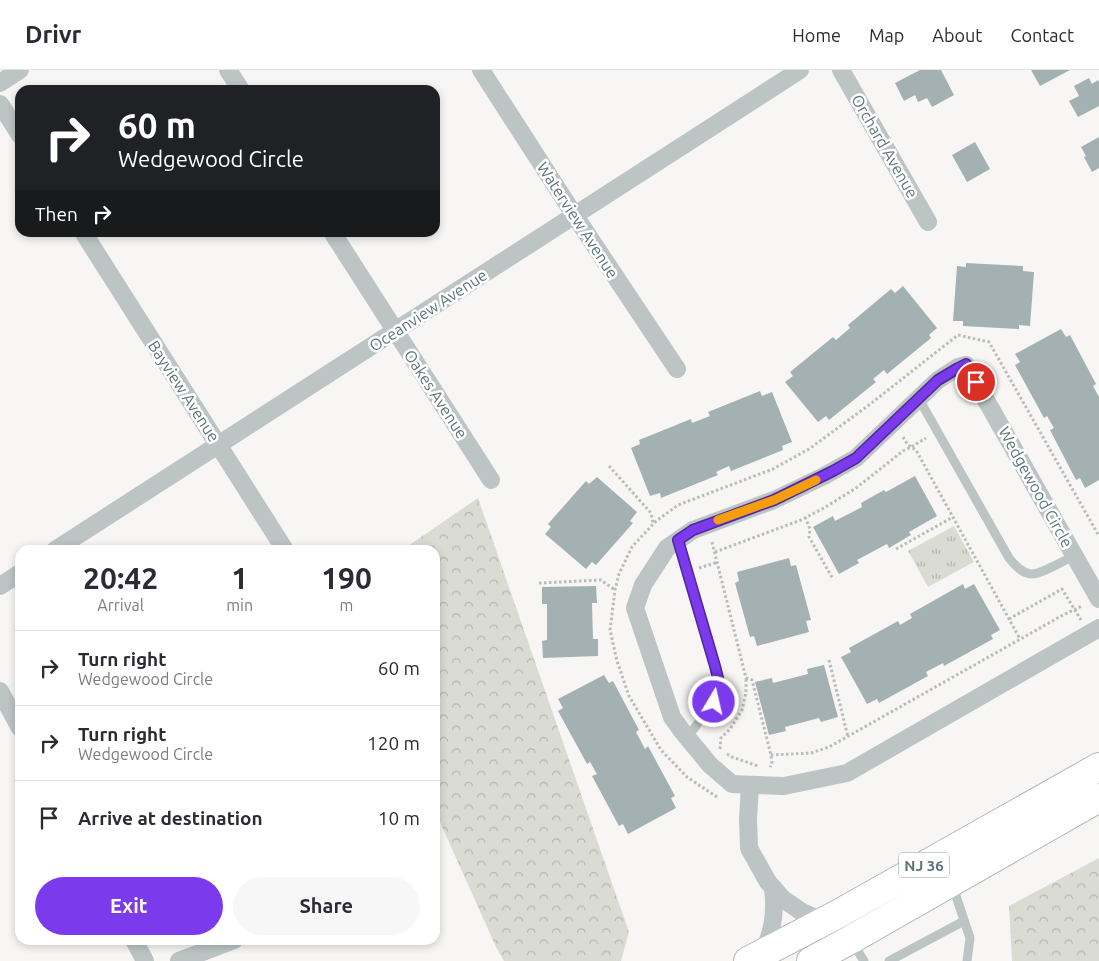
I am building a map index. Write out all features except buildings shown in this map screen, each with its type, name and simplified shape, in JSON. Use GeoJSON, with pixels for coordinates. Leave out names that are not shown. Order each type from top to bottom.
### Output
{"type":"FeatureCollection","features":[{"type":"Feature","properties":{"kind":"highway","name":"NJ 36"},"geometry":{"type":"LineString","coordinates":[[755,957],[1099,767]]}},
{"type":"Feature","properties":{"kind":"highway","name":"NJ 36"},"geometry":{"type":"LineString","coordinates":[[811,961],[857,950],[952,882],[1099,798]]}},
{"type":"Feature","properties":{"kind":"street"},"geometry":{"type":"LineString","coordinates":[[0,83],[20,70]]}},
{"type":"Feature","properties":{"kind":"street"},"geometry":{"type":"LineString","coordinates":[[228,70],[238,85]]}},
{"type":"Feature","properties":{"kind":"street","name":"Waterview Avenue"},"geometry":{"type":"LineString","coordinates":[[480,70],[678,369]]}},
{"type":"Feature","properties":{"kind":"street","name":"Oceanview Avenue"},"geometry":{"type":"LineString","coordinates":[[63,545],[800,70]]}},
{"type":"Feature","properties":{"kind":"street","name":"Orchard Avenue"},"geometry":{"type":"LineString","coordinates":[[841,70],[928,222]]}},
{"type":"Feature","properties":{"kind":"street"},"geometry":{"type":"LineString","coordinates":[[0,104],[15,127]]}},
{"type":"Feature","properties":{"kind":"street","name":"Bayview Avenue"},"geometry":{"type":"LineString","coordinates":[[85,237],[282,545]]}},
{"type":"Feature","properties":{"kind":"street","name":"Oakes Avenue"},"geometry":{"type":"LineString","coordinates":[[335,237],[491,480]]}},
{"type":"Feature","properties":{"kind":"street","name":"Wedgewood Circle"},"geometry":{"type":"LineString","coordinates":[[1091,626],[847,773],[784,786],[750,785],[732,784],[710,765],[672,717],[635,608],[643,585],[667,548],[693,530],[774,500],[856,458],[938,380],[966,364],[1074,556],[1094,601]]}},
{"type":"Feature","properties":{"kind":"street"},"geometry":{"type":"LineString","coordinates":[[0,586],[15,576]]}},
{"type":"Feature","properties":{"kind":"street"},"geometry":{"type":"LineString","coordinates":[[0,691],[15,719]]}},
{"type":"Feature","properties":{"kind":"street"},"geometry":{"type":"LineString","coordinates":[[750,785],[749,848],[768,882],[783,899],[802,912],[823,921]]}},
{"type":"Feature","properties":{"kind":"street"},"geometry":{"type":"LineString","coordinates":[[755,957],[769,941],[775,915],[773,888]]}},
{"type":"Feature","properties":{"kind":"street"},"geometry":{"type":"LineString","coordinates":[[137,945],[145,961]]}},
{"type":"Feature","properties":{"kind":"street"},"geometry":{"type":"LineString","coordinates":[[179,961],[221,945]]}},
{"type":"Feature","properties":{"kind":"lane"},"geometry":{"type":"LineString","coordinates":[[919,399],[1009,558],[1017,568],[1030,574],[1043,571],[1074,556]]}},
{"type":"Feature","properties":{"kind":"lane"},"geometry":{"type":"LineString","coordinates":[[678,540],[719,682],[714,702],[687,738]]}},
{"type":"Feature","properties":{"kind":"lane"},"geometry":{"type":"LineString","coordinates":[[952,882],[970,938],[967,961]]}},
{"type":"Feature","properties":{"kind":"lane"},"geometry":{"type":"LineString","coordinates":[[888,961],[964,921]]}},
{"type":"Feature","properties":{"kind":"path"},"geometry":{"type":"LineString","coordinates":[[718,798],[687,777],[661,750],[629,696],[617,661],[610,630],[619,574],[632,547],[653,524],[678,506],[773,469],[809,449],[869,405],[958,335],[989,342],[1099,536]]}},
{"type":"Feature","properties":{"kind":"path"},"geometry":{"type":"LineString","coordinates":[[894,423],[908,445],[916,450],[1020,639]]}},
{"type":"Feature","properties":{"kind":"path"},"geometry":{"type":"LineString","coordinates":[[715,552],[824,508],[856,488],[903,450],[937,432]]}},
{"type":"Feature","properties":{"kind":"path"},"geometry":{"type":"LineString","coordinates":[[608,466],[651,513],[653,524]]}},
{"type":"Feature","properties":{"kind":"path"},"geometry":{"type":"LineString","coordinates":[[805,517],[810,529],[809,537],[833,579]]}},
{"type":"Feature","properties":{"kind":"path"},"geometry":{"type":"LineString","coordinates":[[896,549],[953,517]]}},
{"type":"Feature","properties":{"kind":"path"},"geometry":{"type":"LineString","coordinates":[[706,525],[718,562],[746,678],[746,693],[742,710],[721,738],[719,748],[732,757],[760,766]]}},
{"type":"Feature","properties":{"kind":"path"},"geometry":{"type":"LineString","coordinates":[[688,571],[718,562]]}},
{"type":"Feature","properties":{"kind":"path"},"geometry":{"type":"LineString","coordinates":[[539,583],[601,580],[615,590]]}},
{"type":"Feature","properties":{"kind":"path"},"geometry":{"type":"LineString","coordinates":[[1009,619],[1062,589],[1074,610],[1091,626]]}},
{"type":"Feature","properties":{"kind":"path"},"geometry":{"type":"LineString","coordinates":[[771,755],[810,753],[829,747],[1020,639],[1094,601]]}},
{"type":"Feature","properties":{"kind":"path"},"geometry":{"type":"LineString","coordinates":[[829,660],[848,736]]}},
{"type":"Feature","properties":{"kind":"path"},"geometry":{"type":"LineString","coordinates":[[746,678],[752,680],[771,755],[772,764],[769,770]]}},
{"type":"Feature","properties":{"kind":"green space"},"geometry":{"type":"Polygon","coordinates":[[[478,498],[629,932],[621,961],[504,961],[496,947],[440,822],[440,545],[409,545],[478,498]]]}},
{"type":"Feature","properties":{"kind":"green space"},"geometry":{"type":"Polygon","coordinates":[[[954,526],[974,562],[928,587],[908,551],[954,526]]]}},
{"type":"Feature","properties":{"kind":"green space"},"geometry":{"type":"Polygon","coordinates":[[[1099,858],[1099,961],[1012,961],[1009,906],[1099,858]]]}},
{"type":"Feature","properties":{"kind":"slow traffic"},"geometry":{"type":"LineString","coordinates":[[718,520],[774,500],[816,480]]}},
{"type":"Feature","properties":{"kind":"route"},"geometry":{"type":"LineString","coordinates":[[714,702],[719,682],[678,540],[693,530],[774,500],[856,458],[938,380],[958,368],[966,364],[976,382]]}}]}
